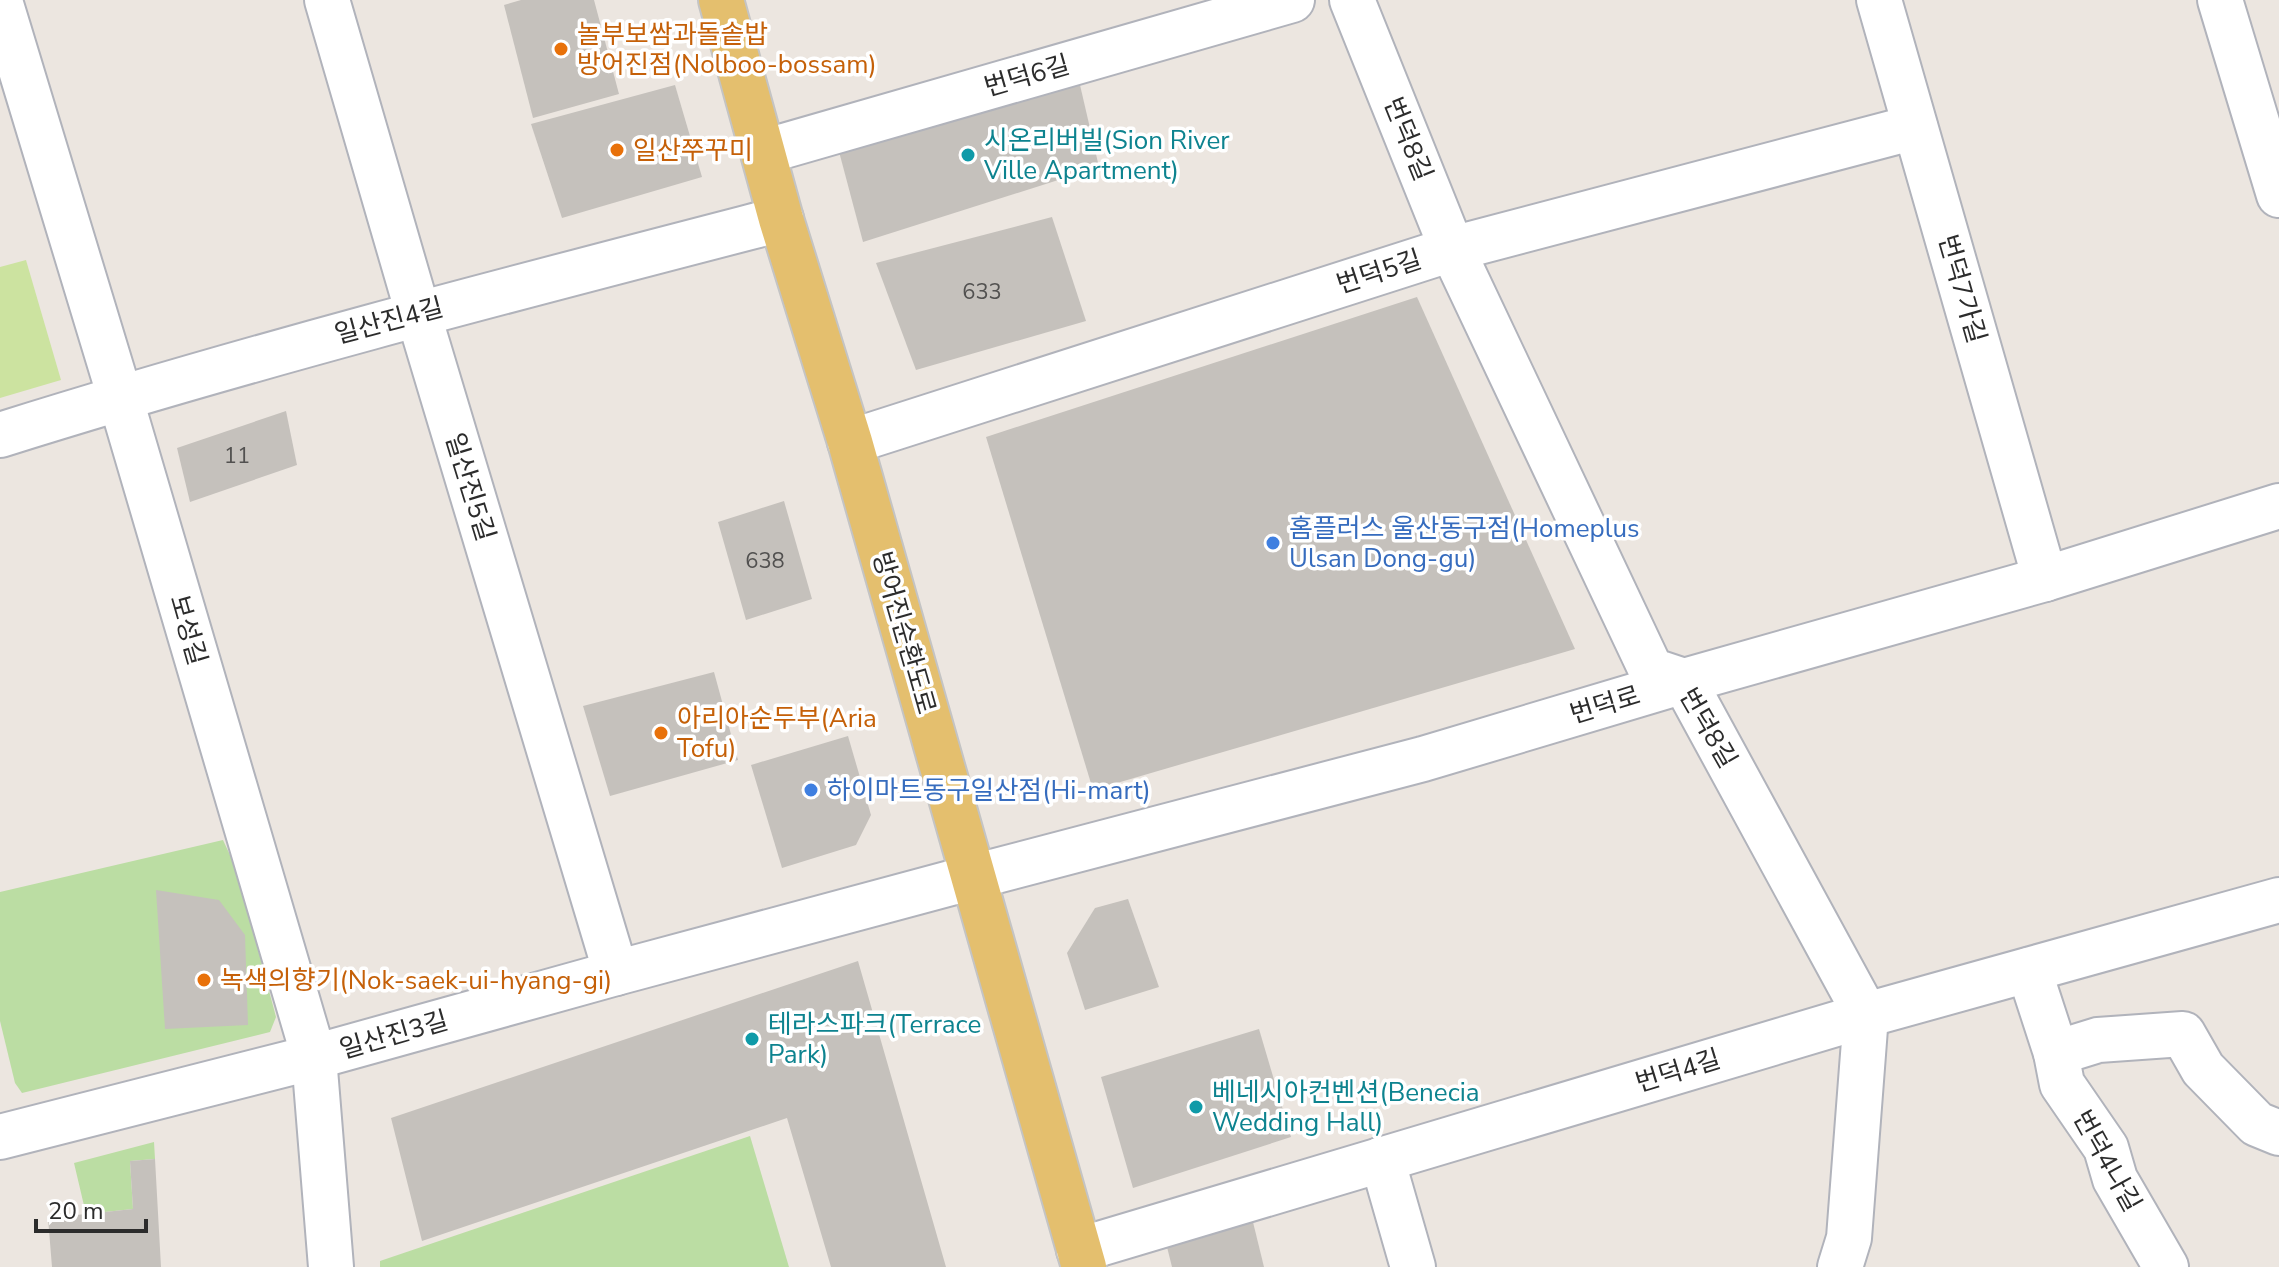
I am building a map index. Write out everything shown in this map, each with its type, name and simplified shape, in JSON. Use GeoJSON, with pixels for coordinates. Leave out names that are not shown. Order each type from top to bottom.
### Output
{"type":"FeatureCollection","features":[{"type":"Feature","properties":{"kind":"main road","name":"방어진순환도로"},"geometry":{"type":"LineString","coordinates":[[721,0],[781,219],[850,442],[1081,1259]]}},
{"type":"Feature","properties":{"kind":"street","name":"일산진5길"},"geometry":{"type":"LineString","coordinates":[[327,0],[616,973]]}},
{"type":"Feature","properties":{"kind":"street","name":"번덕6길"},"geometry":{"type":"LineString","coordinates":[[763,152],[1292,0]]}},
{"type":"Feature","properties":{"kind":"street","name":"번덕8길"},"geometry":{"type":"LineString","coordinates":[[1352,0],[1452,249],[1651,670],[1684,681],[1866,1015]]}},
{"type":"Feature","properties":{"kind":"street","name":"번덕7가길"},"geometry":{"type":"LineString","coordinates":[[1879,0],[2045,579]]}},
{"type":"Feature","properties":{"kind":"street"},"geometry":{"type":"LineString","coordinates":[[2220,0],[2279,195]]}},
{"type":"Feature","properties":{"kind":"street","name":"보성길"},"geometry":{"type":"LineString","coordinates":[[0,1],[314,1057],[331,1267]]}},
{"type":"Feature","properties":{"kind":"street","name":"번덕5길"},"geometry":{"type":"LineString","coordinates":[[850,442],[1452,249],[1915,127]]}},
{"type":"Feature","properties":{"kind":"street","name":"일산진4길"},"geometry":{"type":"LineString","coordinates":[[0,435],[120,397],[418,313],[781,219]]}},
{"type":"Feature","properties":{"kind":"street","name":"번덕로"},"geometry":{"type":"LineString","coordinates":[[973,877],[1423,759],[2045,579],[2279,506]]}},
{"type":"Feature","properties":{"kind":"street","name":"일산진3길"},"geometry":{"type":"LineString","coordinates":[[0,1137],[314,1057],[973,877]]}},
{"type":"Feature","properties":{"kind":"street","name":"번덕4길"},"geometry":{"type":"LineString","coordinates":[[1081,1259],[1382,1159],[1866,1015],[2279,900]]}},
{"type":"Feature","properties":{"kind":"street","name":"번덕4나길"},"geometry":{"type":"LineString","coordinates":[[2029,970],[2056,1053],[2062,1084],[2106,1148],[2115,1179],[2166,1267]]}},
{"type":"Feature","properties":{"kind":"street"},"geometry":{"type":"LineString","coordinates":[[1840,1267],[1849,1238],[1866,1015]]}},
{"type":"Feature","properties":{"kind":"street"},"geometry":{"type":"LineString","coordinates":[[2056,1053],[2098,1040],[2183,1034],[2203,1069],[2257,1124],[2279,1133]]}},
{"type":"Feature","properties":{"kind":"street"},"geometry":{"type":"LineString","coordinates":[[1382,1159],[1413,1267]]}},
{"type":"Feature","properties":{"kind":"green space"},"geometry":{"type":"Polygon","coordinates":[[[26,260],[61,380],[0,398],[0,267],[26,260]]]}},
{"type":"Feature","properties":{"kind":"green space"},"geometry":{"type":"Polygon","coordinates":[[[223,840],[237,870],[276,1017],[270,1032],[22,1093],[15,1083],[0,1021],[0,892],[223,840]]]}},
{"type":"Feature","properties":{"kind":"green space"},"geometry":{"type":"Polygon","coordinates":[[[750,1136],[789,1267],[380,1267],[380,1261],[750,1136]]]}},
{"type":"Feature","properties":{"kind":"green space"},"geometry":{"type":"Polygon","coordinates":[[[154,1142],[155,1159],[130,1161],[133,1209],[86,1214],[74,1163],[154,1142]]]}},
{"type":"Feature","properties":{"kind":"building","name":"놀부보쌈과돌솥밥 방어진점(Nolboo-bossam)"},"geometry":{"type":"Polygon","coordinates":[[[521,0],[594,0],[619,94],[533,118],[504,5],[521,0]]]}},
{"type":"Feature","properties":{"kind":"building","name":"시온리버빌(Sion River Ville Apartment)"},"geometry":{"type":"Polygon","coordinates":[[[1077,72],[1099,167],[863,242],[837,144],[1077,72]]]}},
{"type":"Feature","properties":{"kind":"building","name":"일산쭈꾸미"},"geometry":{"type":"Polygon","coordinates":[[[675,85],[702,177],[562,218],[531,124],[675,85]]]}},
{"type":"Feature","properties":{"kind":"building"},"geometry":{"type":"Polygon","coordinates":[[[1052,217],[1086,321],[916,370],[876,263],[1052,217]]]}},
{"type":"Feature","properties":{"kind":"building","name":"홈플러스 울산동구점(Homeplus Ulsan Dong-gu)"},"geometry":{"type":"Polygon","coordinates":[[[1417,297],[1575,649],[1093,790],[986,437],[1417,297]]]}},
{"type":"Feature","properties":{"kind":"building"},"geometry":{"type":"Polygon","coordinates":[[[286,411],[297,465],[190,502],[177,448],[286,411]]]}},
{"type":"Feature","properties":{"kind":"building"},"geometry":{"type":"Polygon","coordinates":[[[784,501],[812,599],[746,620],[718,522],[784,501]]]}},
{"type":"Feature","properties":{"kind":"building","name":"아리아순두부(Aria Tofu)"},"geometry":{"type":"Polygon","coordinates":[[[714,672],[738,760],[610,796],[583,706],[714,672]]]}},
{"type":"Feature","properties":{"kind":"building","name":"하이마트동구일산점(Hi-mart)"},"geometry":{"type":"Polygon","coordinates":[[[848,736],[871,815],[856,845],[782,868],[751,765],[848,736]]]}},
{"type":"Feature","properties":{"kind":"building","name":"녹색의향기(Nok-saek-ui-hyang-gi)"},"geometry":{"type":"Polygon","coordinates":[[[156,890],[219,900],[245,935],[248,1025],[165,1029],[156,890]]]}},
{"type":"Feature","properties":{"kind":"building"},"geometry":{"type":"Polygon","coordinates":[[[1128,899],[1159,987],[1085,1010],[1067,953],[1095,908],[1128,899]]]}},
{"type":"Feature","properties":{"kind":"building","name":"테라스파크(Terrace Park)"},"geometry":{"type":"Polygon","coordinates":[[[858,961],[946,1267],[831,1267],[787,1118],[422,1241],[391,1118],[858,961]]]}},
{"type":"Feature","properties":{"kind":"building","name":"베네시아컨벤션(Benecia Wedding Hall)"},"geometry":{"type":"Polygon","coordinates":[[[1259,1029],[1291,1137],[1133,1188],[1101,1077],[1259,1029]]]}},
{"type":"Feature","properties":{"kind":"building"},"geometry":{"type":"Polygon","coordinates":[[[155,1159],[161,1267],[52,1267],[48,1218],[133,1209],[130,1161],[155,1159]]]}},
{"type":"Feature","properties":{"kind":"building"},"geometry":{"type":"Polygon","coordinates":[[[1252,1218],[1264,1267],[1172,1267],[1167,1247],[1252,1218]]]}},
{"type":"Feature","properties":{"kind":"place","name":"놀부보쌈과돌솥밥 방어진점(Nolboo-bossam)"},"geometry":{"type":"Point","coordinates":[561,49]}},
{"type":"Feature","properties":{"kind":"place","name":"일산쭈꾸미"},"geometry":{"type":"Point","coordinates":[617,150]}},
{"type":"Feature","properties":{"kind":"place","name":"시온리버빌(Sion River Ville Apartment)"},"geometry":{"type":"Point","coordinates":[968,155]}},
{"type":"Feature","properties":{"kind":"place","name":"홈플러스 울산동구점(Homeplus Ulsan Dong-gu)"},"geometry":{"type":"Point","coordinates":[1273,543]}},
{"type":"Feature","properties":{"kind":"place","name":"아리아순두부(Aria Tofu)"},"geometry":{"type":"Point","coordinates":[661,733]}},
{"type":"Feature","properties":{"kind":"place","name":"하이마트동구일산점(Hi-mart)"},"geometry":{"type":"Point","coordinates":[811,790]}},
{"type":"Feature","properties":{"kind":"place","name":"녹색의향기(Nok-saek-ui-hyang-gi)"},"geometry":{"type":"Point","coordinates":[204,980]}},
{"type":"Feature","properties":{"kind":"place","name":"테라스파크(Terrace Park)"},"geometry":{"type":"Point","coordinates":[752,1039]}},
{"type":"Feature","properties":{"kind":"place","name":"베네시아컨벤션(Benecia Wedding Hall)"},"geometry":{"type":"Point","coordinates":[1196,1107]}}]}
